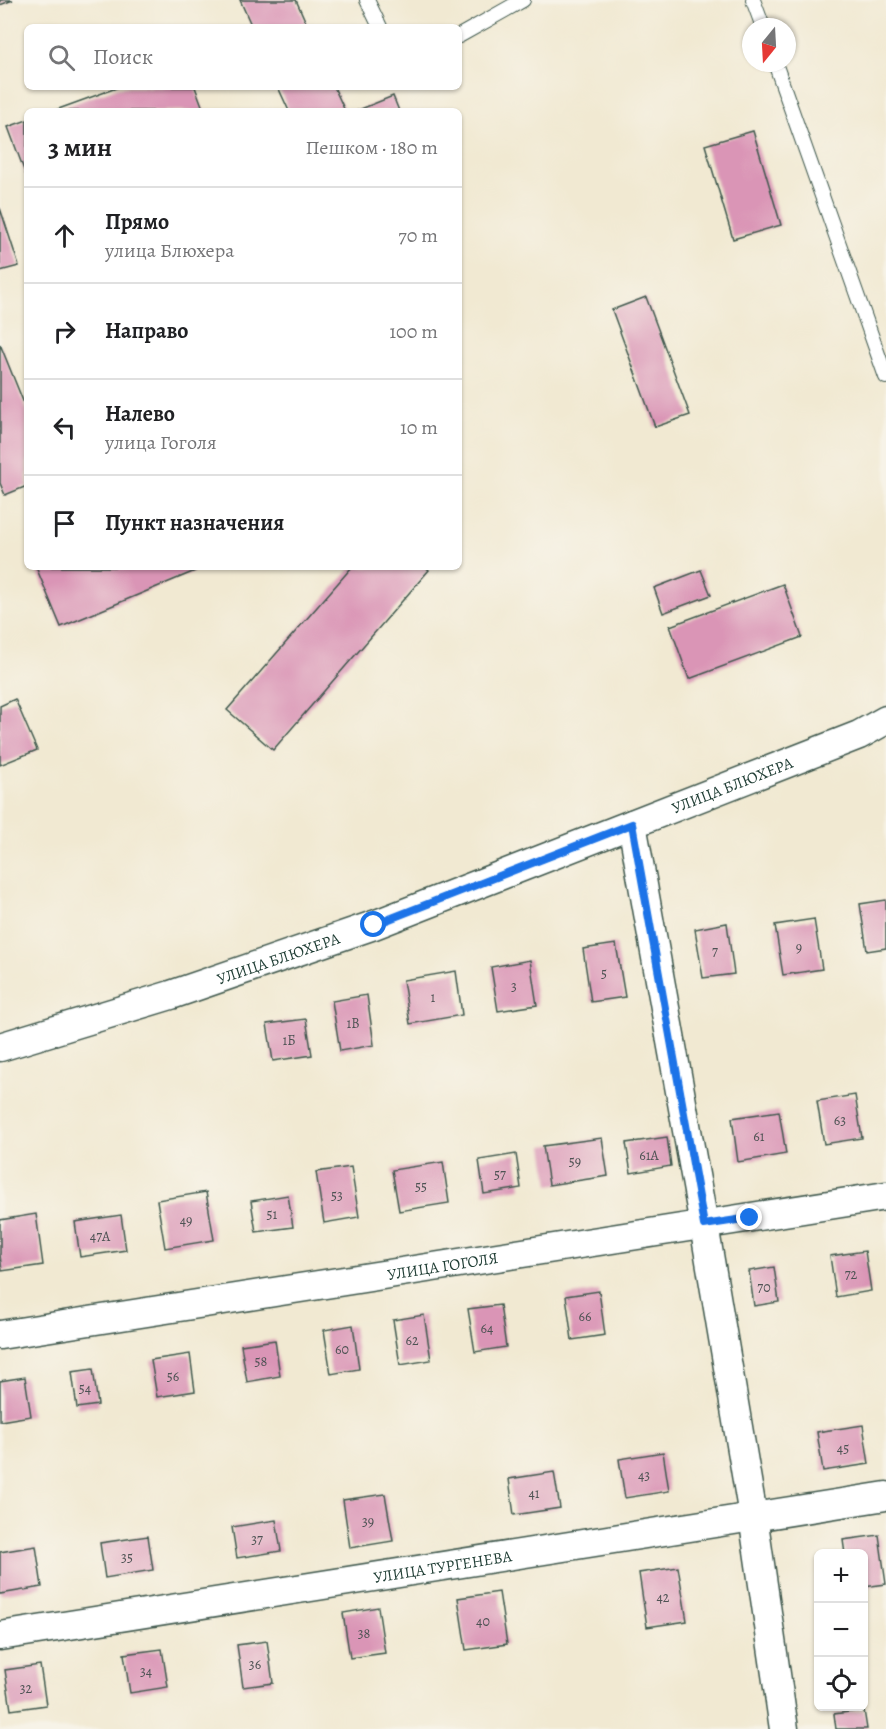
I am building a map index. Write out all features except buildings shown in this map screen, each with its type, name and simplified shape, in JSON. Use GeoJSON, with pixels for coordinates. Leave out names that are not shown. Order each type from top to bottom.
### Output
{"type":"FeatureCollection","features":[{"type":"Feature","properties":{"kind":"street","name":"УЛИЦА БЛЮХЕРА"},"geometry":{"type":"LineString","coordinates":[[0,1047],[171,995],[374,925],[859,735],[886,720]]}},
{"type":"Feature","properties":{"kind":"street"},"geometry":{"type":"LineString","coordinates":[[632,824],[704,1225],[753,1516],[784,1729]]}},
{"type":"Feature","properties":{"kind":"street","name":"УЛИЦА ГОГОЛЯ"},"geometry":{"type":"LineString","coordinates":[[0,1335],[886,1196]]}},
{"type":"Feature","properties":{"kind":"street","name":"УЛИЦА ТУРГЕНЕВА"},"geometry":{"type":"LineString","coordinates":[[0,1636],[886,1496]]}},
{"type":"Feature","properties":{"kind":"lane"},"geometry":{"type":"LineString","coordinates":[[367,0],[379,24]]}},
{"type":"Feature","properties":{"kind":"lane"},"geometry":{"type":"LineString","coordinates":[[462,34],[523,0]]}},
{"type":"Feature","properties":{"kind":"lane"},"geometry":{"type":"LineString","coordinates":[[753,0],[760,18]]}},
{"type":"Feature","properties":{"kind":"lane"},"geometry":{"type":"LineString","coordinates":[[778,72],[886,376]]}},
{"type":"Feature","properties":{"kind":"route"},"geometry":{"type":"LineString","coordinates":[[374,925],[632,824],[704,1225],[750,1218]]}}]}
